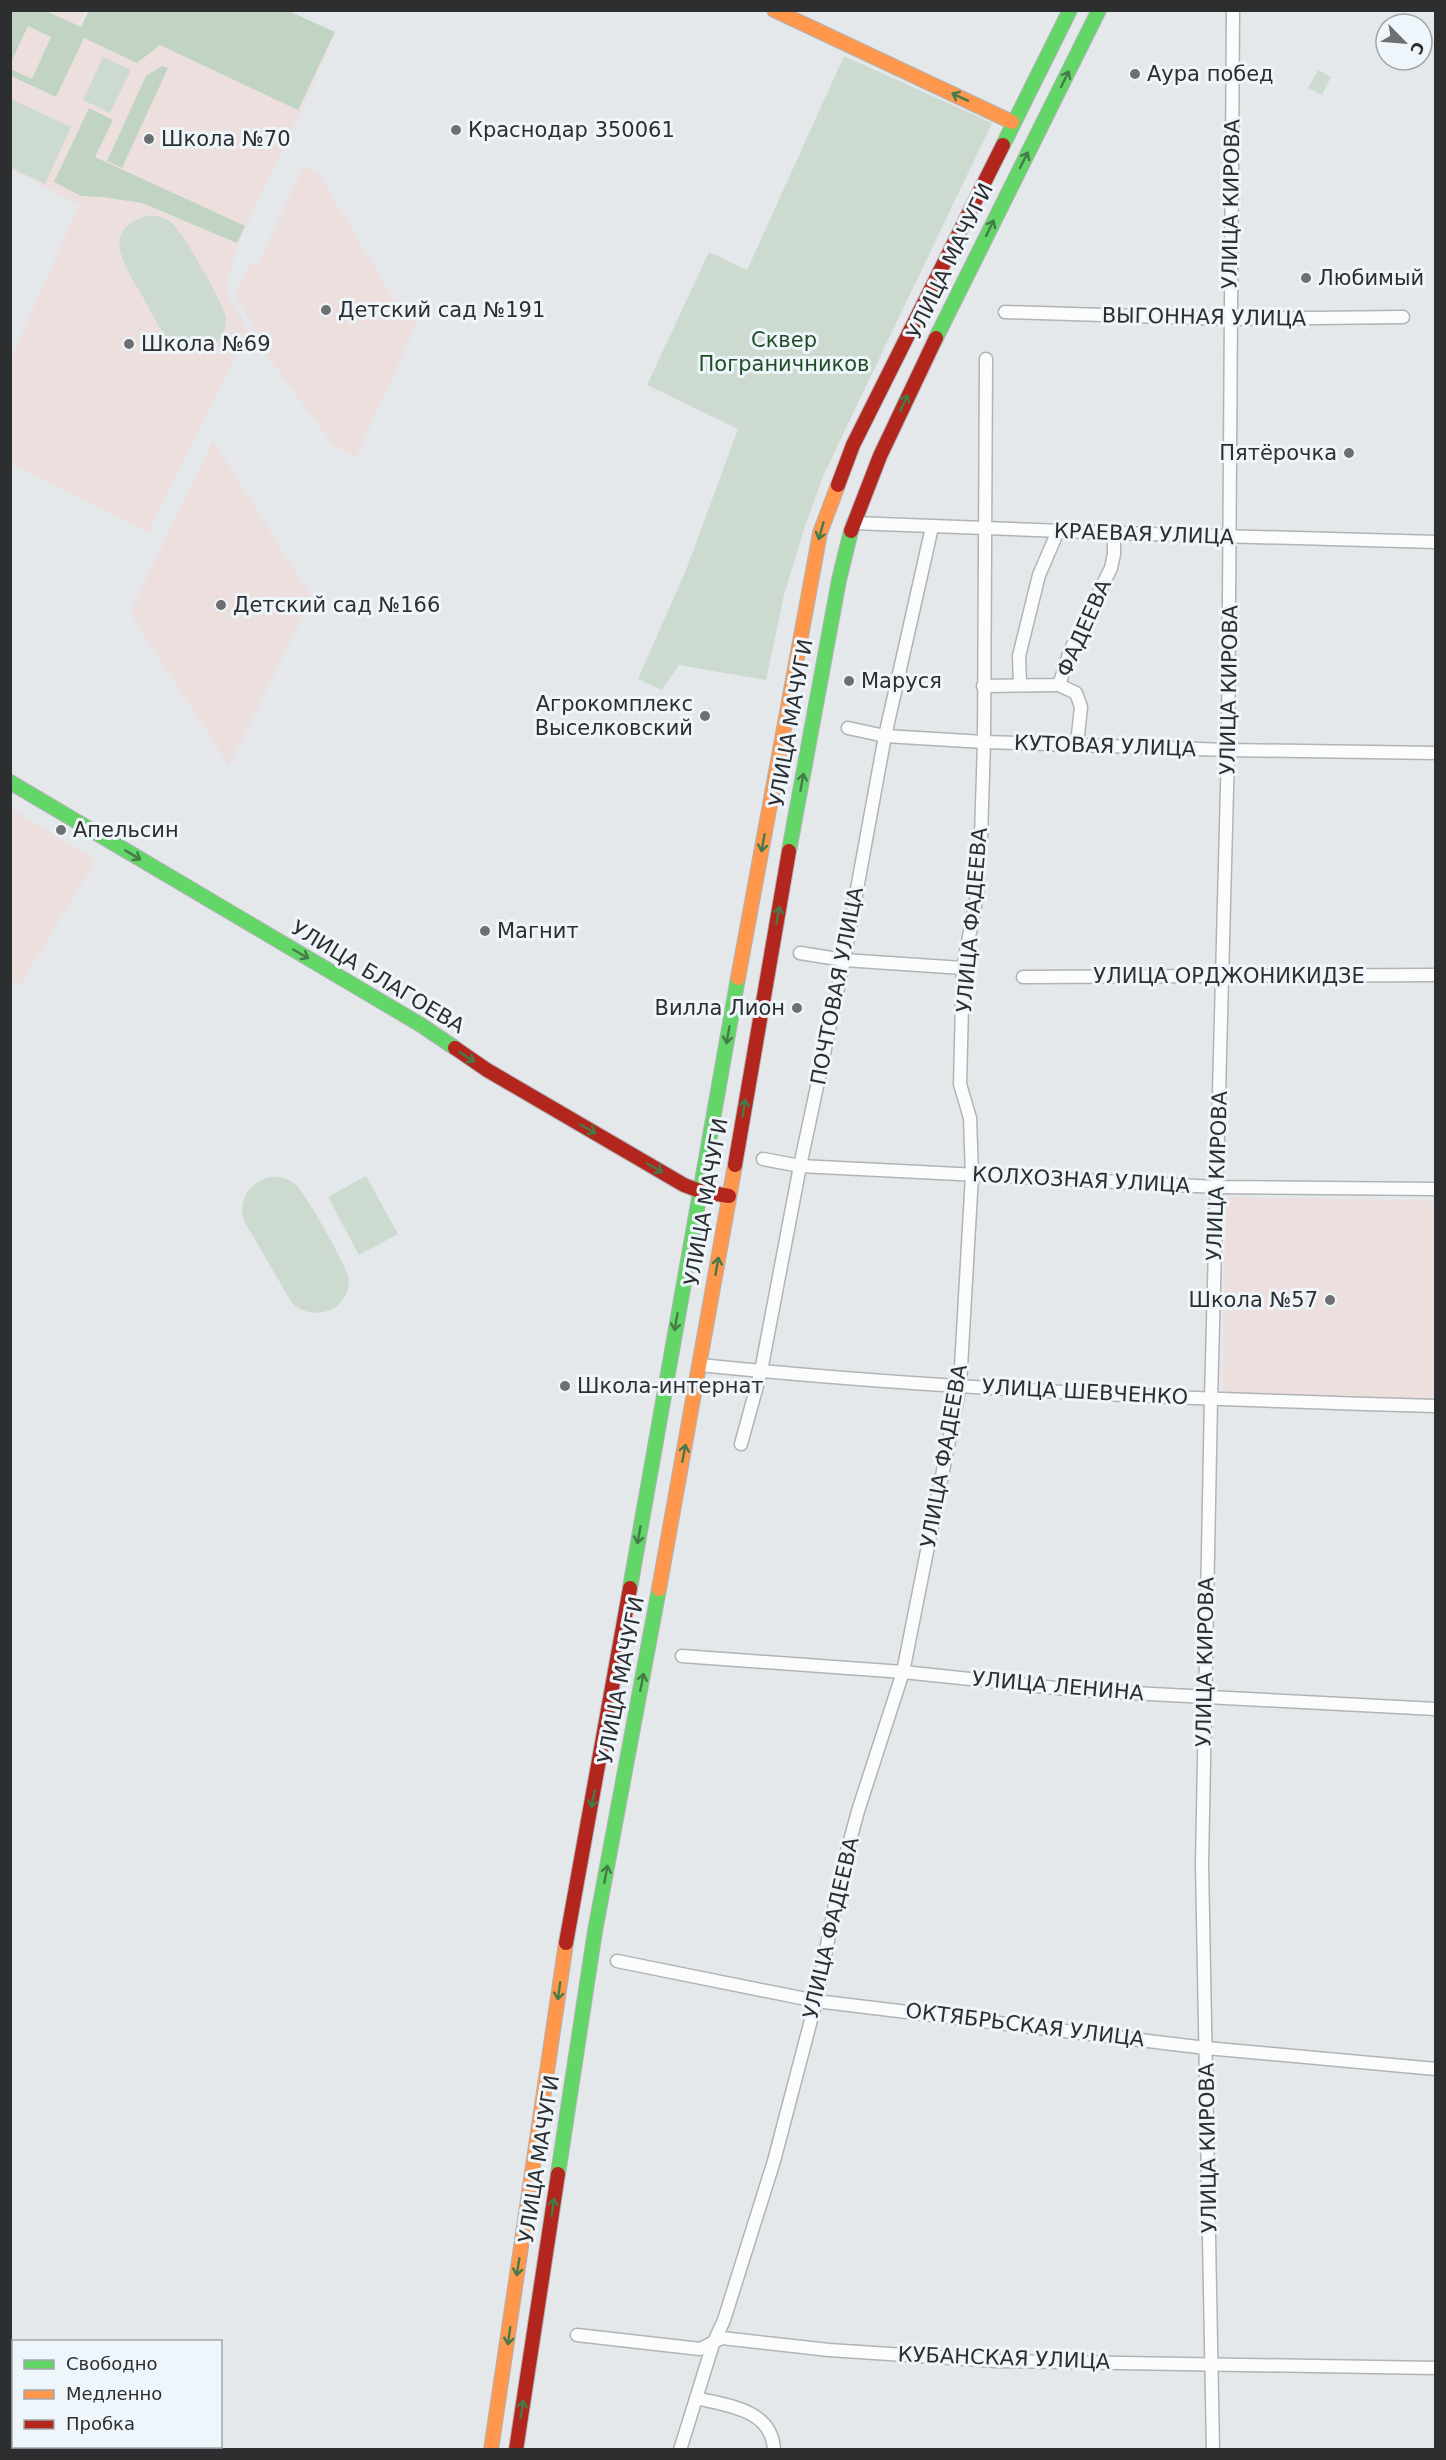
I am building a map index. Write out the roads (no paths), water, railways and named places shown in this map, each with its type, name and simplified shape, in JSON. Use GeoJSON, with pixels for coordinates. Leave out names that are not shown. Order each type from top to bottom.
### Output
{"type":"FeatureCollection","features":[{"type":"Feature","properties":{"kind":"main road"},"geometry":{"type":"LineString","coordinates":[[774,10],[1012,122]]}},
{"type":"Feature","properties":{"kind":"main road","name":"УЛИЦА МАЧУГИ"},"geometry":{"type":"LineString","coordinates":[[491,2450],[565,1948],[604,1741],[800,633],[820,533],[854,445],[1012,122],[1070,10]]}},
{"type":"Feature","properties":{"kind":"main road","name":"УЛИЦА МАЧУГИ"},"geometry":{"type":"LineString","coordinates":[[516,2450],[591,1953],[700,1365],[831,620],[854,523],[880,456],[928,353],[1099,10]]}},
{"type":"Feature","properties":{"kind":"main road","name":"УЛИЦА БЛАГОЕВА"},"geometry":{"type":"LineString","coordinates":[[10,782],[422,1025],[487,1070],[684,1185],[700,1191],[729,1196]]}},
{"type":"Feature","properties":{"kind":"main road"},"geometry":{"type":"LineString","coordinates":[[647,1497],[653,1488],[663,1485],[670,1490],[675,1499]]}},
{"type":"Feature","properties":{"kind":"main road"},"geometry":{"type":"LineString","coordinates":[[503,2373],[505,2378],[514,2382],[524,2379],[529,2369]]}},
{"type":"Feature","properties":{"kind":"street","name":"УЛИЦА КИРОВА"},"geometry":{"type":"LineString","coordinates":[[1213,2450],[1202,1864],[1211,1400],[1224,976],[1228,750],[1233,10]]}},
{"type":"Feature","properties":{"kind":"street","name":"ВЫГОННАЯ УЛИЦА"},"geometry":{"type":"LineString","coordinates":[[1005,312],[1230,319],[1403,317]]}},
{"type":"Feature","properties":{"kind":"street","name":"УЛИЦА ФАДЕЕВА"},"geometry":{"type":"LineString","coordinates":[[680,2450],[712,2344],[724,2320],[774,2161],[816,2001],[841,1874],[858,1811],[903,1672],[960,1385],[972,1174],[970,1118],[960,1084],[963,968],[977,895],[984,742],[986,359]]}},
{"type":"Feature","properties":{"kind":"street","name":"КРАЕВАЯ УЛИЦА"},"geometry":{"type":"LineString","coordinates":[[854,523],[1436,542]]}},
{"type":"Feature","properties":{"kind":"street","name":"ПОЧТОВАЯ УЛИЦА"},"geometry":{"type":"LineString","coordinates":[[741,1444],[761,1371],[800,1166],[844,960],[885,736],[932,527]]}},
{"type":"Feature","properties":{"kind":"street"},"geometry":{"type":"LineString","coordinates":[[1020,684],[1019,656],[1039,575],[1058,531]]}},
{"type":"Feature","properties":{"kind":"street","name":"ФАДЕЕВА"},"geometry":{"type":"LineString","coordinates":[[983,687],[1020,684],[1059,685],[1070,651],[1111,568],[1114,533]]}},
{"type":"Feature","properties":{"kind":"street"},"geometry":{"type":"LineString","coordinates":[[1059,685],[1076,693],[1081,707],[1077,744]]}},
{"type":"Feature","properties":{"kind":"street","name":"КУТОВАЯ УЛИЦА"},"geometry":{"type":"LineString","coordinates":[[848,728],[885,736],[984,742],[1228,750],[1436,753]]}},
{"type":"Feature","properties":{"kind":"street"},"geometry":{"type":"LineString","coordinates":[[800,953],[844,960],[963,968]]}},
{"type":"Feature","properties":{"kind":"street","name":"УЛИЦА ОРДЖОНИКИДЗЕ"},"geometry":{"type":"LineString","coordinates":[[1023,977],[1436,975]]}},
{"type":"Feature","properties":{"kind":"street","name":"КОЛХОЗНАЯ УЛИЦА"},"geometry":{"type":"LineString","coordinates":[[764,1159],[800,1166],[1217,1187],[1436,1190]]}},
{"type":"Feature","properties":{"kind":"street","name":"УЛИЦА ШЕВЧЕНКО"},"geometry":{"type":"LineString","coordinates":[[700,1365],[960,1385],[1211,1400],[1436,1406]]}},
{"type":"Feature","properties":{"kind":"street","name":"УЛИЦА ЛЕНИНА"},"geometry":{"type":"LineString","coordinates":[[682,1656],[903,1672],[1075,1690],[1205,1695],[1436,1709]]}},
{"type":"Feature","properties":{"kind":"street","name":"ОКТЯБРЬСКАЯ УЛИЦА"},"geometry":{"type":"LineString","coordinates":[[617,1961],[816,2001],[1206,2048],[1436,2068]]}},
{"type":"Feature","properties":{"kind":"street","name":"КУБАНСКАЯ УЛИЦА"},"geometry":{"type":"LineString","coordinates":[[577,2335],[700,2349],[723,2338],[829,2350],[996,2361],[1436,2368]]}},
{"type":"Feature","properties":{"kind":"street"},"geometry":{"type":"LineString","coordinates":[[696,2398],[750,2412],[769,2427],[774,2439],[774,2450]]}},
{"type":"Feature","properties":{"kind":"place","name":"Аура побед"},"geometry":{"type":"Point","coordinates":[1135,74]}},
{"type":"Feature","properties":{"kind":"place","name":"Краснодар 350061"},"geometry":{"type":"Point","coordinates":[456,130]}},
{"type":"Feature","properties":{"kind":"place","name":"Школа №70"},"geometry":{"type":"Point","coordinates":[149,139]}},
{"type":"Feature","properties":{"kind":"place","name":"Любимый"},"geometry":{"type":"Point","coordinates":[1306,278]}},
{"type":"Feature","properties":{"kind":"place","name":"Детский сад №191"},"geometry":{"type":"Point","coordinates":[326,310]}},
{"type":"Feature","properties":{"kind":"place","name":"Школа №69"},"geometry":{"type":"Point","coordinates":[129,344]}},
{"type":"Feature","properties":{"kind":"place","name":"Пятёрочка"},"geometry":{"type":"Point","coordinates":[1349,453]}},
{"type":"Feature","properties":{"kind":"place","name":"Детский сад №166"},"geometry":{"type":"Point","coordinates":[221,605]}},
{"type":"Feature","properties":{"kind":"place","name":"Маруся"},"geometry":{"type":"Point","coordinates":[849,681]}},
{"type":"Feature","properties":{"kind":"place","name":"Агрокомплекс Выселковский"},"geometry":{"type":"Point","coordinates":[705,716]}},
{"type":"Feature","properties":{"kind":"place","name":"Апельсин"},"geometry":{"type":"Point","coordinates":[61,830]}},
{"type":"Feature","properties":{"kind":"place","name":"Магнит"},"geometry":{"type":"Point","coordinates":[485,931]}},
{"type":"Feature","properties":{"kind":"place","name":"Вилла Лион"},"geometry":{"type":"Point","coordinates":[797,1008]}},
{"type":"Feature","properties":{"kind":"place","name":"Школа №57"},"geometry":{"type":"Point","coordinates":[1330,1300]}},
{"type":"Feature","properties":{"kind":"place","name":"Школа-интернат"},"geometry":{"type":"Point","coordinates":[565,1386]}},
{"type":"Feature","properties":{"kind":"park label","name":"Сквер Пограничников"},"geometry":{"type":"Point","coordinates":[784,352]}}]}
